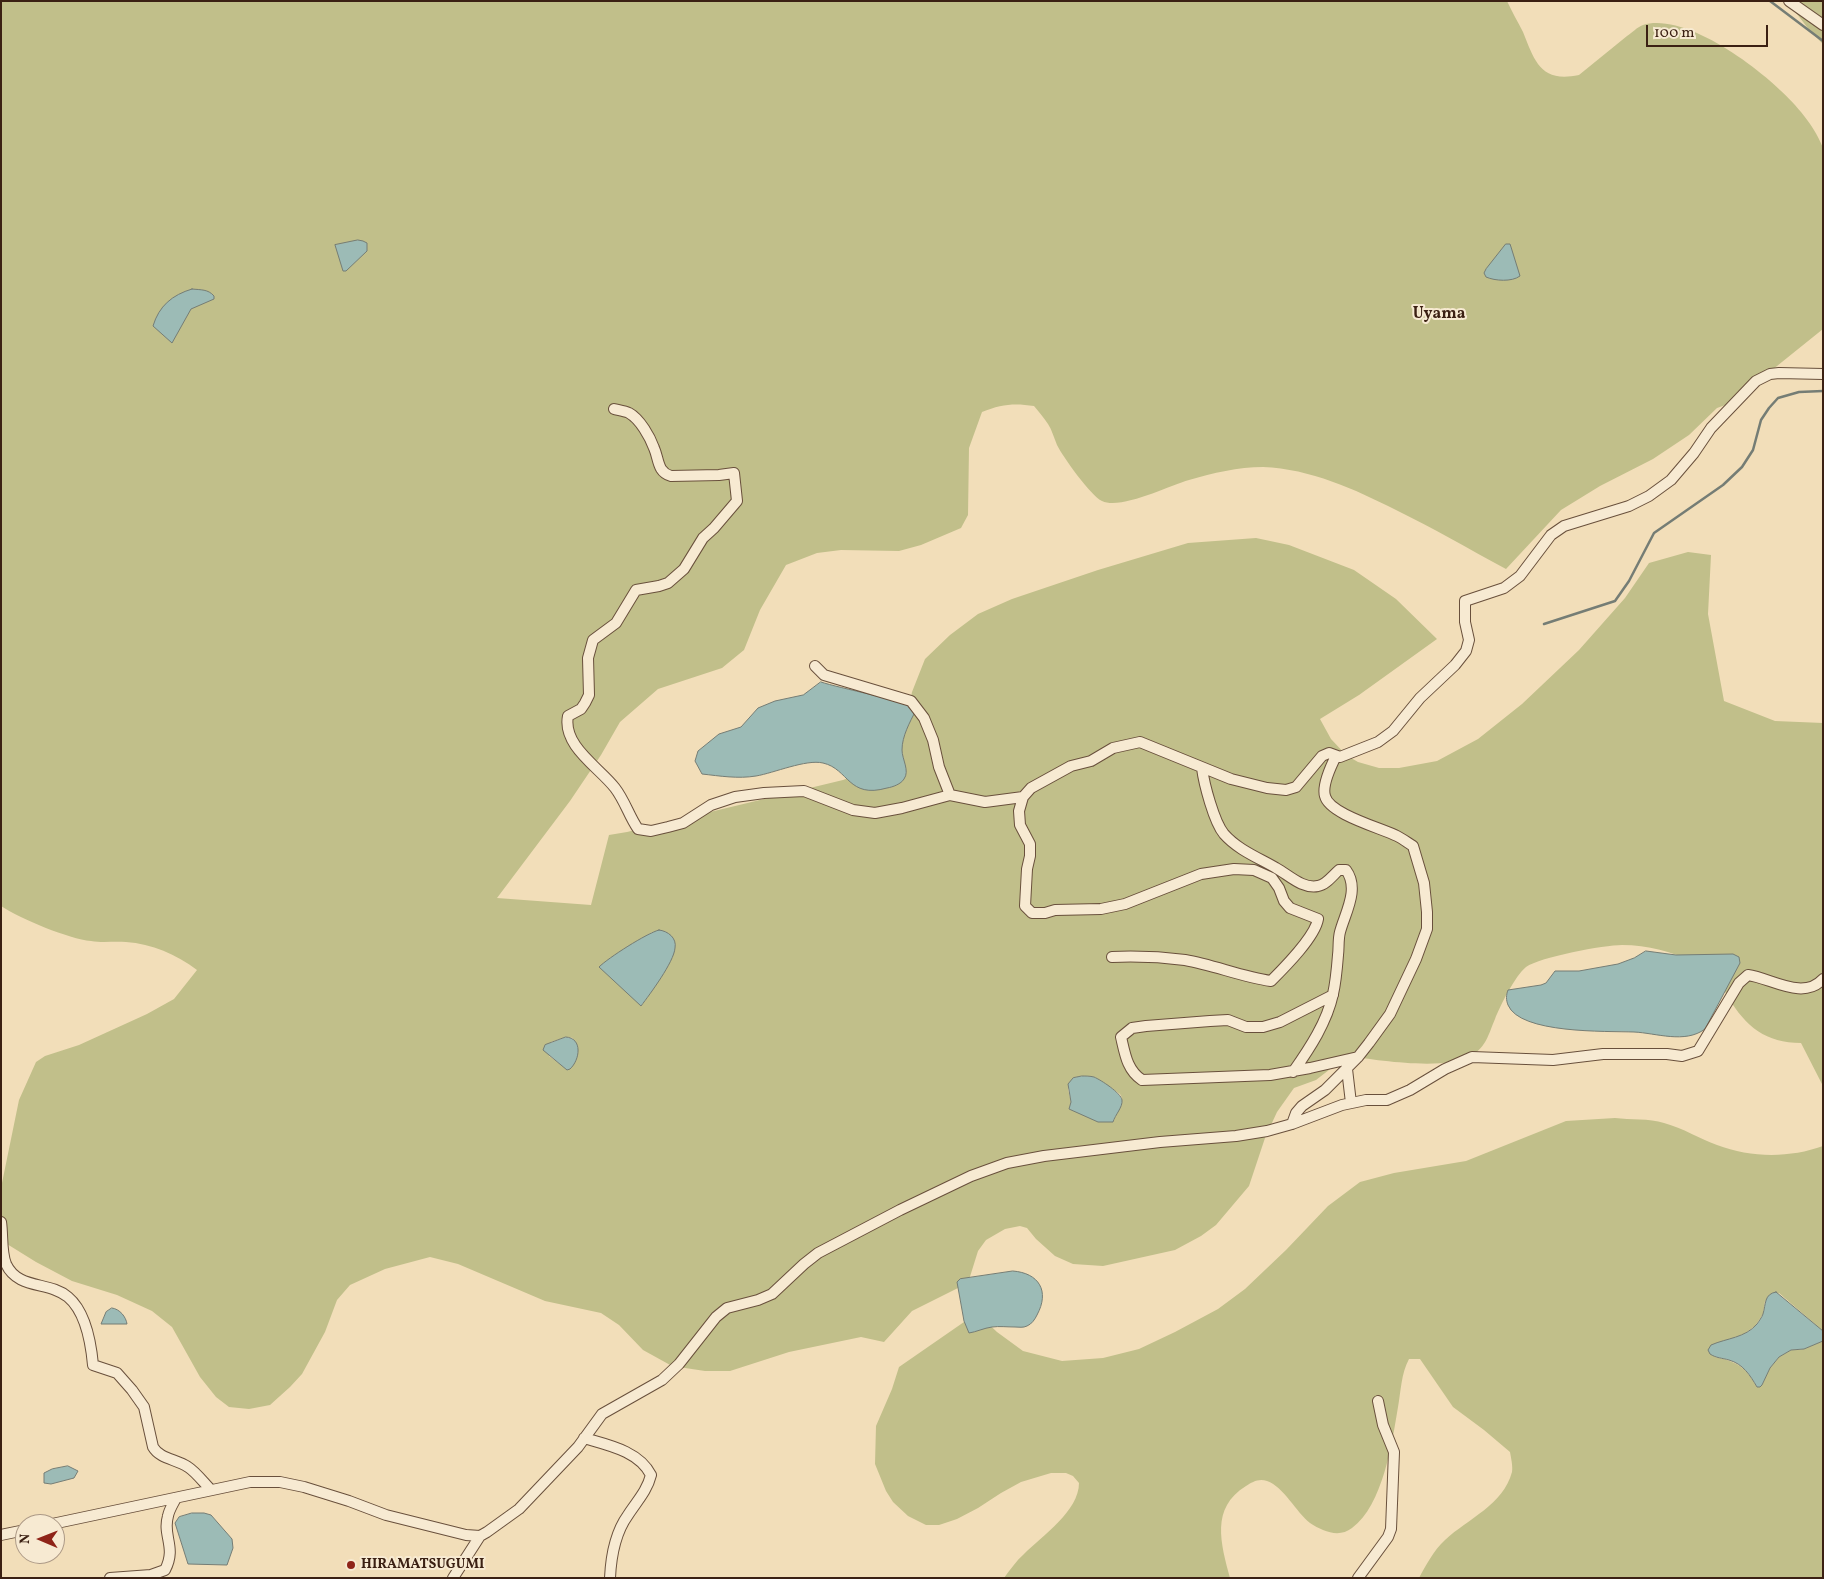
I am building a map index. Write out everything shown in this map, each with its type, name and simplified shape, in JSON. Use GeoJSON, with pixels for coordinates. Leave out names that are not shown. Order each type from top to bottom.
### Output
{"type":"FeatureCollection","features":[{"type":"Feature","properties":{"kind":"street"},"geometry":{"type":"LineString","coordinates":[[1789,1],[1823,24]]}},
{"type":"Feature","properties":{"kind":"street"},"geometry":{"type":"LineString","coordinates":[[1112,957],[1133,956],[1185,960],[1224,969],[1251,978],[1271,981],[1290,962],[1317,927],[1318,918],[1290,908],[1284,901],[1279,888],[1272,878],[1254,870],[1201,874],[1125,904],[1102,909],[1032,913],[1025,906],[1030,844],[1020,825],[1019,811],[1023,797],[1031,788],[1071,766],[1091,761],[1113,748],[1140,742],[1202,768],[1240,781],[1267,788],[1286,790],[1296,787],[1322,756],[1329,753],[1336,756],[1349,754],[1378,742],[1392,731],[1420,698],[1455,665],[1466,651],[1469,640],[1465,622],[1465,601],[1504,588],[1520,576],[1551,535],[1564,526],[1629,506],[1649,496],[1671,480],[1694,453],[1711,428],[1756,380],[1779,372],[1823,374]]}},
{"type":"Feature","properties":{"kind":"street"},"geometry":{"type":"LineString","coordinates":[[614,409],[628,412],[637,420],[654,447],[660,468],[666,475],[700,476],[734,473],[737,501],[703,538],[684,569],[668,583],[636,590],[616,623],[594,640],[588,658],[588,695],[585,704],[581,709],[568,716],[567,722],[571,736],[582,755],[616,789],[638,829],[651,831],[668,828],[683,823],[711,805],[736,797],[764,793],[804,791],[853,810],[875,813],[950,795],[985,802],[1023,797]]}},
{"type":"Feature","properties":{"kind":"street"},"geometry":{"type":"LineString","coordinates":[[816,666],[824,675],[911,701],[924,718],[950,795]]}},
{"type":"Feature","properties":{"kind":"street"},"geometry":{"type":"LineString","coordinates":[[1292,1124],[1302,1106],[1325,1090],[1358,1057],[1390,1014],[1400,995],[1427,929],[1424,884],[1414,846],[1369,824],[1355,820],[1327,802],[1324,795],[1329,773],[1336,756]]}},
{"type":"Feature","properties":{"kind":"street"},"geometry":{"type":"LineString","coordinates":[[1202,768],[1215,814],[1224,833],[1256,858],[1277,868],[1304,885],[1318,886],[1326,882],[1339,870],[1346,870],[1351,877],[1351,899],[1340,934],[1338,966],[1333,995],[1311,1046],[1293,1072]]}},
{"type":"Feature","properties":{"kind":"street"},"geometry":{"type":"LineString","coordinates":[[453,1578],[480,1536],[519,1508],[572,1454],[602,1414],[662,1380],[679,1364],[716,1317],[727,1308],[736,1304],[758,1300],[772,1294],[818,1253],[900,1210],[971,1176],[1007,1163],[1044,1156],[1160,1142],[1236,1136],[1267,1131],[1351,1103],[1366,1100],[1388,1100],[1410,1090],[1445,1069],[1472,1057],[1553,1060],[1603,1054],[1682,1056],[1698,1051],[1739,983],[1748,975],[1757,976],[1791,988],[1810,988],[1823,979]]}},
{"type":"Feature","properties":{"kind":"street"},"geometry":{"type":"LineString","coordinates":[[1333,995],[1280,1022],[1263,1027],[1246,1026],[1228,1020],[1132,1028],[1122,1037],[1125,1056],[1133,1074],[1142,1080],[1270,1076],[1358,1057]]}},
{"type":"Feature","properties":{"kind":"street"},"geometry":{"type":"LineString","coordinates":[[1347,1068],[1351,1103]]}},
{"type":"Feature","properties":{"kind":"street"},"geometry":{"type":"LineString","coordinates":[[1,1222],[6,1264],[14,1275],[20,1281],[67,1296],[74,1303],[84,1321],[92,1349],[93,1365],[116,1373],[132,1390],[144,1407],[156,1452],[190,1468],[211,1490]]}},
{"type":"Feature","properties":{"kind":"street"},"geometry":{"type":"LineString","coordinates":[[1358,1578],[1388,1537],[1391,1529],[1394,1452],[1383,1424],[1378,1401]]}},
{"type":"Feature","properties":{"kind":"street"},"geometry":{"type":"LineString","coordinates":[[584,1438],[630,1454],[646,1465],[651,1475],[645,1492],[626,1517],[616,1538],[610,1578]]}},
{"type":"Feature","properties":{"kind":"street"},"geometry":{"type":"LineString","coordinates":[[65,1521],[250,1482],[280,1482],[304,1487],[349,1501],[386,1515],[466,1536],[480,1536]]}},
{"type":"Feature","properties":{"kind":"street"},"geometry":{"type":"LineString","coordinates":[[110,1578],[151,1575],[165,1570],[170,1561],[171,1549],[168,1539],[167,1517],[176,1498]]}},
{"type":"Feature","properties":{"kind":"street"},"geometry":{"type":"LineString","coordinates":[[1,1535],[15,1532]]}},
{"type":"Feature","properties":{"kind":"shaded area"},"geometry":{"type":"Polygon","coordinates":[[[1,1],[1507,1],[1536,61],[1541,68],[1556,76],[1579,75],[1643,25],[1662,23],[1683,28],[1706,37],[1729,50],[1771,82],[1801,112],[1814,129],[1821,143],[1823,148],[1823,329],[1731,403],[1717,408],[1689,435],[1653,459],[1600,486],[1561,510],[1506,569],[1424,524],[1364,495],[1332,481],[1281,469],[1254,467],[1226,471],[1189,480],[1132,500],[1110,503],[1102,501],[1091,492],[1071,467],[1057,445],[1048,424],[1034,406],[1008,405],[995,407],[982,412],[969,448],[968,515],[961,528],[921,545],[899,551],[841,550],[817,553],[786,565],[760,610],[744,650],[722,668],[658,689],[620,722],[601,755],[570,801],[497,898],[591,905],[609,835],[843,780],[877,768],[902,741],[912,692],[925,659],[950,635],[978,614],[1012,599],[1098,570],[1188,543],[1256,538],[1289,545],[1354,570],[1396,599],[1437,639],[1359,695],[1320,719],[1331,739],[1346,755],[1358,762],[1379,768],[1399,768],[1437,761],[1478,739],[1522,704],[1579,650],[1625,598],[1649,563],[1688,552],[1711,555],[1708,614],[1724,701],[1775,721],[1823,723],[1823,1086],[1801,1043],[1777,1040],[1750,1025],[1735,1008],[1715,975],[1704,966],[1669,952],[1641,946],[1622,945],[1572,952],[1533,963],[1522,971],[1504,999],[1484,1044],[1471,1056],[1444,1063],[1428,1064],[1392,1062],[1347,1056],[1316,1080],[1294,1088],[1277,1112],[1265,1138],[1249,1186],[1216,1225],[1201,1236],[1175,1250],[1103,1266],[1073,1264],[1055,1256],[1027,1228],[1020,1226],[1005,1229],[986,1240],[978,1251],[968,1283],[912,1311],[884,1342],[861,1337],[789,1352],[730,1371],[705,1371],[672,1366],[643,1350],[619,1325],[601,1313],[545,1301],[458,1264],[430,1257],[385,1269],[350,1285],[337,1300],[325,1332],[302,1374],[270,1405],[249,1409],[229,1407],[216,1397],[200,1377],[172,1327],[152,1311],[117,1295],[72,1281],[36,1262],[7,1244],[1,1219],[2,1183],[19,1100],[36,1062],[45,1056],[79,1045],[147,1014],[174,999],[197,970],[172,955],[136,943],[95,942],[70,937],[32,922],[1,906],[1,1]],[[652,932],[633,945],[641,1006],[661,976],[652,932]],[[566,1037],[551,1042],[549,1056],[567,1069],[570,1069],[573,1038],[566,1037]],[[1082,1076],[1073,1078],[1068,1089],[1071,1102],[1069,1109],[1113,1122],[1122,1098],[1120,1094],[1094,1077],[1082,1076]]]}},
{"type":"Feature","properties":{"kind":"shaded area"},"geometry":{"type":"Polygon","coordinates":[[[1787,1],[1823,1],[1823,44],[1810,31],[1787,1]]]}},
{"type":"Feature","properties":{"kind":"shaded area"},"geometry":{"type":"Polygon","coordinates":[[[1615,1118],[1658,1121],[1717,1145],[1757,1154],[1797,1153],[1823,1146],[1823,1331],[1779,1293],[1765,1301],[1763,1314],[1755,1326],[1744,1334],[1732,1339],[1715,1357],[1740,1366],[1757,1387],[1762,1385],[1770,1368],[1779,1357],[1791,1350],[1800,1350],[1823,1341],[1823,1578],[1419,1578],[1430,1558],[1441,1544],[1493,1502],[1508,1483],[1512,1472],[1510,1452],[1453,1407],[1420,1359],[1409,1359],[1406,1365],[1389,1455],[1379,1489],[1363,1518],[1345,1532],[1334,1533],[1327,1531],[1310,1523],[1273,1484],[1264,1480],[1253,1482],[1235,1495],[1227,1505],[1223,1516],[1222,1540],[1230,1578],[1004,1578],[1021,1557],[1058,1522],[1073,1503],[1079,1483],[1073,1476],[1066,1473],[1051,1473],[1021,1482],[978,1508],[957,1519],[939,1525],[926,1525],[908,1516],[893,1502],[886,1491],[875,1464],[876,1426],[899,1367],[977,1313],[997,1332],[1023,1351],[1062,1361],[1103,1358],[1139,1349],[1218,1309],[1245,1289],[1328,1206],[1360,1182],[1394,1173],[1466,1161],[1566,1121],[1615,1118]]]}},
{"type":"Feature","properties":{"kind":"water"},"geometry":{"type":"Polygon","coordinates":[[[358,240],[367,243],[367,251],[346,271],[343,271],[335,245],[358,240]]]}},
{"type":"Feature","properties":{"kind":"water"},"geometry":{"type":"Polygon","coordinates":[[[1506,244],[1510,244],[1520,276],[1503,280],[1486,277],[1484,273],[1486,269],[1506,244]]]}},
{"type":"Feature","properties":{"kind":"water"},"geometry":{"type":"Polygon","coordinates":[[[192,289],[209,292],[214,296],[214,299],[191,309],[172,343],[153,326],[167,302],[178,294],[192,289]]]}},
{"type":"Feature","properties":{"kind":"water"},"geometry":{"type":"Polygon","coordinates":[[[821,682],[887,699],[910,706],[916,710],[903,740],[902,754],[906,776],[901,782],[887,788],[864,790],[856,787],[832,766],[816,762],[749,777],[702,774],[695,761],[698,751],[719,734],[741,727],[758,708],[775,701],[803,695],[821,682]]]}},
{"type":"Feature","properties":{"kind":"water"},"geometry":{"type":"Polygon","coordinates":[[[659,930],[669,933],[675,941],[674,954],[661,978],[641,1006],[599,967],[628,946],[659,930]]]}},
{"type":"Feature","properties":{"kind":"water"},"geometry":{"type":"Polygon","coordinates":[[[1646,951],[1676,955],[1733,954],[1739,957],[1740,963],[1705,1029],[1689,1036],[1680,1037],[1634,1032],[1565,1029],[1529,1021],[1516,1014],[1508,1005],[1506,998],[1508,990],[1546,983],[1555,971],[1579,971],[1618,964],[1646,951]]]}},
{"type":"Feature","properties":{"kind":"water"},"geometry":{"type":"Polygon","coordinates":[[[566,1037],[575,1041],[578,1050],[576,1060],[570,1069],[567,1070],[543,1050],[545,1045],[566,1037]]]}},
{"type":"Feature","properties":{"kind":"water"},"geometry":{"type":"Polygon","coordinates":[[[1082,1076],[1097,1079],[1121,1097],[1121,1105],[1113,1122],[1098,1122],[1069,1109],[1071,1102],[1068,1084],[1073,1078],[1082,1076]]]}},
{"type":"Feature","properties":{"kind":"water"},"geometry":{"type":"Polygon","coordinates":[[[1013,1271],[1030,1275],[1040,1285],[1042,1291],[1041,1306],[1034,1320],[1024,1327],[992,1327],[969,1333],[964,1321],[957,1282],[960,1279],[1013,1271]]]}},
{"type":"Feature","properties":{"kind":"water"},"geometry":{"type":"Polygon","coordinates":[[[1776,1292],[1823,1331],[1823,1341],[1804,1349],[1791,1350],[1779,1357],[1770,1368],[1762,1385],[1757,1387],[1742,1367],[1734,1362],[1710,1354],[1708,1350],[1711,1345],[1741,1335],[1752,1329],[1763,1315],[1767,1297],[1776,1292]]]}},
{"type":"Feature","properties":{"kind":"water"},"geometry":{"type":"Polygon","coordinates":[[[112,1308],[122,1314],[127,1324],[101,1324],[106,1312],[112,1308]]]}},
{"type":"Feature","properties":{"kind":"water"},"geometry":{"type":"Polygon","coordinates":[[[68,1466],[78,1471],[74,1478],[51,1484],[44,1483],[44,1473],[52,1469],[68,1466]]]}},
{"type":"Feature","properties":{"kind":"water"},"geometry":{"type":"Polygon","coordinates":[[[192,1513],[211,1515],[232,1539],[233,1548],[227,1565],[188,1564],[175,1523],[179,1517],[192,1513]]]}},
{"type":"Feature","properties":{"kind":"waterway"},"geometry":{"type":"LineString","coordinates":[[1770,1],[1823,41]]}},
{"type":"Feature","properties":{"kind":"waterway"},"geometry":{"type":"LineString","coordinates":[[1544,624],[1615,601],[1629,581],[1654,533],[1723,485],[1742,467],[1753,450],[1761,420],[1778,398],[1799,392],[1823,391]]}},
{"type":"Feature","properties":{"kind":"place","name":"HIRAMATSUGUMI"},"geometry":{"type":"Point","coordinates":[351,1565]}},
{"type":"Feature","properties":{"kind":"district","name":"Uyama"},"geometry":{"type":"Point","coordinates":[1439,315]}}]}
